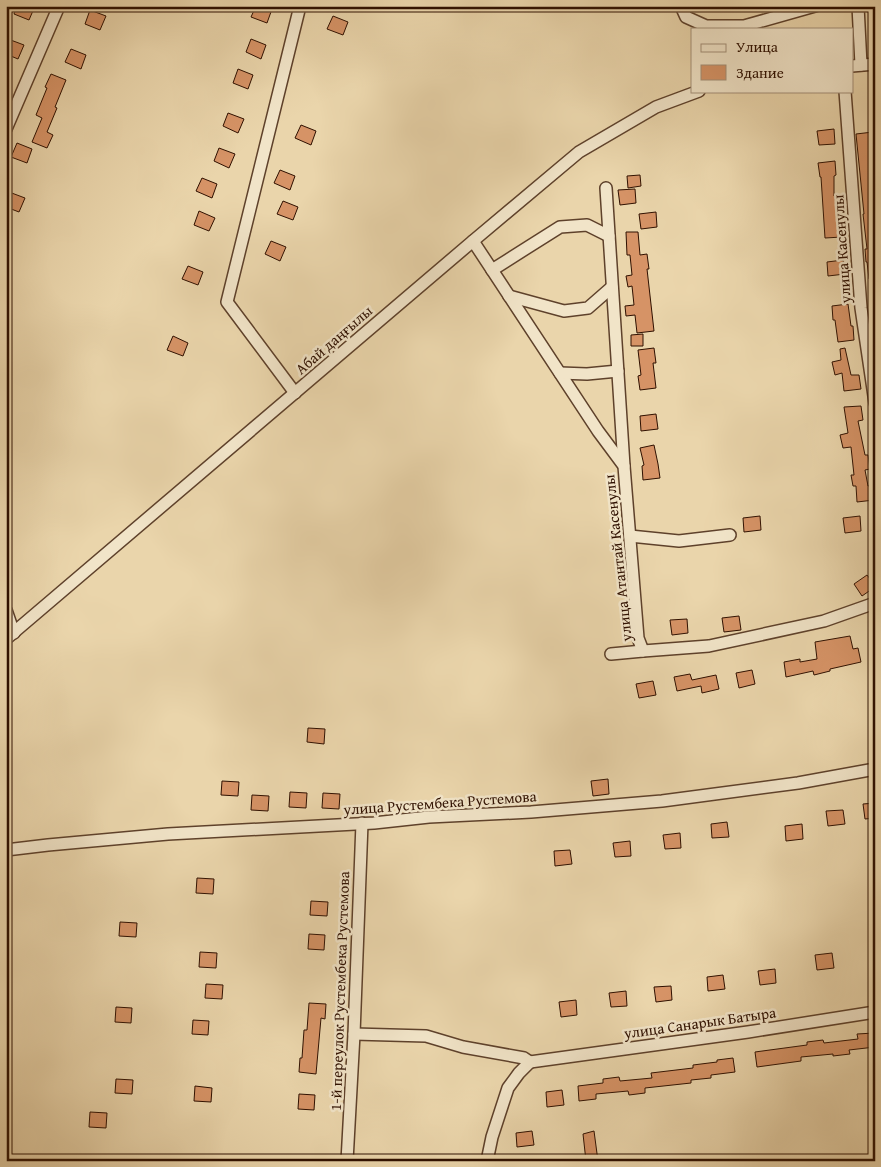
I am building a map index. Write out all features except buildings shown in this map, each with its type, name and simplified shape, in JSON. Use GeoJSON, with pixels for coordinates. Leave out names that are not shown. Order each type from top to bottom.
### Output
{"type":"FeatureCollection","features":[{"type":"Feature","properties":{"kind":"street"},"geometry":{"type":"LineString","coordinates":[[6,129],[59,6]]}},
{"type":"Feature","properties":{"kind":"street"},"geometry":{"type":"LineString","coordinates":[[295,393],[227,302],[300,6]]}},
{"type":"Feature","properties":{"kind":"street"},"geometry":{"type":"LineString","coordinates":[[681,6],[686,18],[706,26],[744,26],[815,6]]}},
{"type":"Feature","properties":{"kind":"street"},"geometry":{"type":"LineString","coordinates":[[857,7],[856,66],[875,64]]}},
{"type":"Feature","properties":{"kind":"street","name":"Абай даңғылы"},"geometry":{"type":"LineString","coordinates":[[10,636],[578,152],[656,107],[697,92]]}},
{"type":"Feature","properties":{"kind":"street","name":"улица Касенулы"},"geometry":{"type":"LineString","coordinates":[[845,92],[861,308],[875,403]]}},
{"type":"Feature","properties":{"kind":"street"},"geometry":{"type":"LineString","coordinates":[[606,188],[624,466]]}},
{"type":"Feature","properties":{"kind":"street"},"geometry":{"type":"LineString","coordinates":[[492,270],[560,227],[587,225],[609,236]]}},
{"type":"Feature","properties":{"kind":"street","name":"улица Атантай Касенулы"},"geometry":{"type":"LineString","coordinates":[[473,241],[598,431],[624,466],[638,638],[643,651],[709,646],[824,621],[875,602]]}},
{"type":"Feature","properties":{"kind":"street"},"geometry":{"type":"LineString","coordinates":[[509,296],[564,311],[588,308],[612,287]]}},
{"type":"Feature","properties":{"kind":"street"},"geometry":{"type":"LineString","coordinates":[[560,373],[587,374],[618,371]]}},
{"type":"Feature","properties":{"kind":"street"},"geometry":{"type":"LineString","coordinates":[[598,431],[612,432],[621,424]]}},
{"type":"Feature","properties":{"kind":"street"},"geometry":{"type":"LineString","coordinates":[[630,536],[679,541],[730,535]]}},
{"type":"Feature","properties":{"kind":"street"},"geometry":{"type":"LineString","coordinates":[[6,610],[10,636]]}},
{"type":"Feature","properties":{"kind":"street"},"geometry":{"type":"LineString","coordinates":[[611,654],[643,651]]}},
{"type":"Feature","properties":{"kind":"street","name":"улица Рустембека Рустемова"},"geometry":{"type":"LineString","coordinates":[[6,850],[168,834],[531,812],[662,801],[798,783],[875,769]]}},
{"type":"Feature","properties":{"kind":"street","name":"1-й переулок Рустембека Рустемова"},"geometry":{"type":"LineString","coordinates":[[347,1161],[362,823]]}},
{"type":"Feature","properties":{"kind":"street","name":"улица Санарык Батыра"},"geometry":{"type":"LineString","coordinates":[[530,1062],[748,1032],[875,1012]]}},
{"type":"Feature","properties":{"kind":"street"},"geometry":{"type":"LineString","coordinates":[[354,1034],[426,1036],[463,1047],[524,1058],[530,1062],[508,1088],[492,1137],[487,1161]]}}]}
